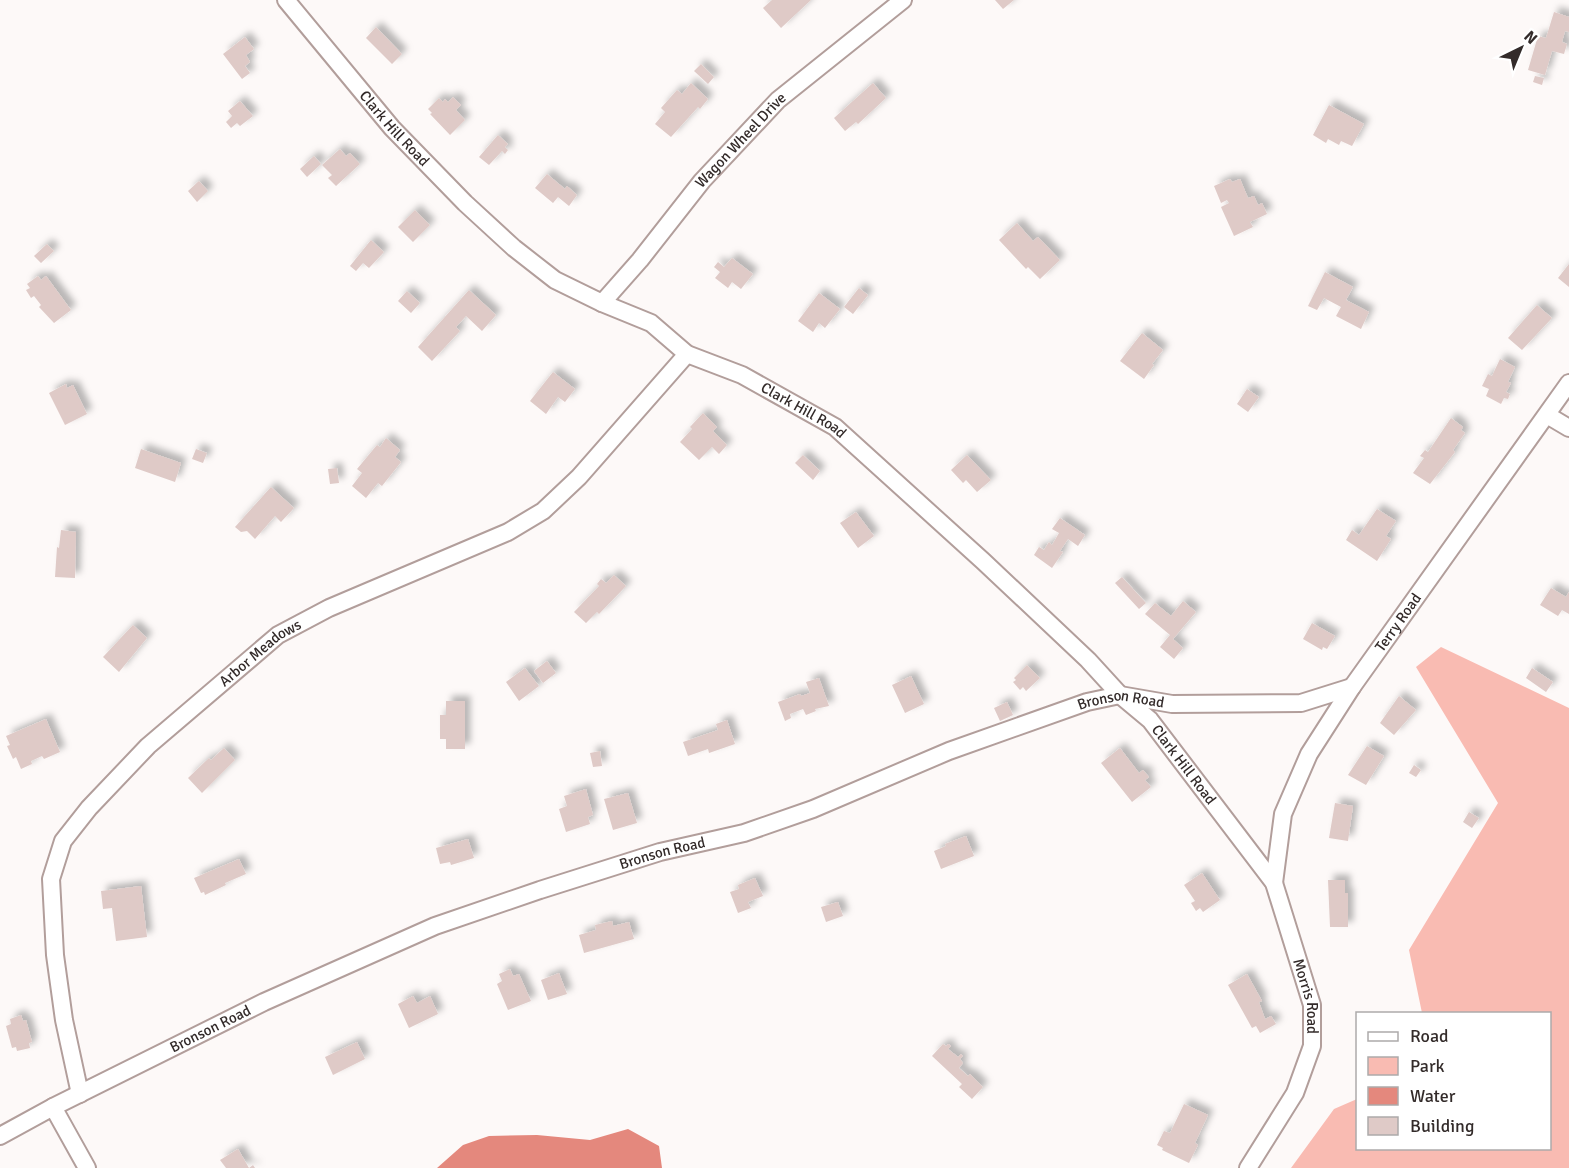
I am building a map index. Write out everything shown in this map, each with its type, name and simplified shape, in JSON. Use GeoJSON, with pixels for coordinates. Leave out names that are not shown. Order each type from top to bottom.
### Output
{"type":"FeatureCollection","features":[{"type":"Feature","properties":{"kind":"street","name":"Clark Hill Road"},"geometry":{"type":"LineString","coordinates":[[286,0],[392,128],[465,203],[513,248],[555,280],[651,323],[687,354],[742,375],[835,427],[975,553],[1088,660],[1120,695],[1150,720],[1274,883]]}},
{"type":"Feature","properties":{"kind":"street","name":"Wagon Wheel Drive"},"geometry":{"type":"LineString","coordinates":[[602,303],[640,260],[702,181],[764,114],[903,0]]}},
{"type":"Feature","properties":{"kind":"street","name":"Arbor Meadows"},"geometry":{"type":"LineString","coordinates":[[80,1094],[64,1020],[55,955],[51,879],[63,841],[89,808],[148,746],[278,635],[329,608],[508,532],[543,511],[579,477],[687,354]]}},
{"type":"Feature","properties":{"kind":"street","name":"Terry Road"},"geometry":{"type":"LineString","coordinates":[[1274,883],[1283,814],[1309,754],[1352,687],[1569,383]]}},
{"type":"Feature","properties":{"kind":"street"},"geometry":{"type":"LineString","coordinates":[[1547,415],[1569,428]]}},
{"type":"Feature","properties":{"kind":"street","name":"Bronson Road"},"geometry":{"type":"LineString","coordinates":[[0,1136],[53,1107],[264,1002],[435,926],[660,852],[754,830],[813,809],[949,751],[1088,702],[1120,695],[1172,704],[1301,703],[1352,687]]}},
{"type":"Feature","properties":{"kind":"street","name":"Morris Road"},"geometry":{"type":"LineString","coordinates":[[1248,1168],[1295,1093],[1312,1046],[1312,1005],[1274,883]]}},
{"type":"Feature","properties":{"kind":"street"},"geometry":{"type":"LineString","coordinates":[[53,1107],[87,1168]]}},
{"type":"Feature","properties":{"kind":"green space"},"geometry":{"type":"Polygon","coordinates":[[[1441,647],[1569,708],[1569,1168],[1291,1168],[1334,1109],[1356,1099],[1356,1150],[1551,1150],[1551,1012],[1422,1012],[1409,950],[1498,803],[1416,667],[1441,647]]]}},
{"type":"Feature","properties":{"kind":"water"},"geometry":{"type":"Polygon","coordinates":[[[628,1129],[659,1146],[662,1168],[437,1168],[463,1145],[489,1136],[537,1135],[590,1140],[628,1129]]]}},
{"type":"Feature","properties":{"kind":"building"},"geometry":{"type":"Polygon","coordinates":[[[772,0],[811,0],[781,28],[763,8],[772,0]]]}},
{"type":"Feature","properties":{"kind":"building"},"geometry":{"type":"Polygon","coordinates":[[[995,0],[1014,0],[1003,9],[995,0]]]}},
{"type":"Feature","properties":{"kind":"building"},"geometry":{"type":"Polygon","coordinates":[[[1554,12],[1569,17],[1569,32],[1565,31],[1562,42],[1567,44],[1564,54],[1552,51],[1545,75],[1528,70],[1538,36],[1546,38],[1554,12]]]}},
{"type":"Feature","properties":{"kind":"building"},"geometry":{"type":"Polygon","coordinates":[[[376,27],[402,54],[392,64],[366,38],[376,27]]]}},
{"type":"Feature","properties":{"kind":"building"},"geometry":{"type":"Polygon","coordinates":[[[245,37],[254,49],[246,55],[250,62],[245,66],[250,73],[242,79],[223,54],[245,37]]]}},
{"type":"Feature","properties":{"kind":"building"},"geometry":{"type":"Polygon","coordinates":[[[701,64],[714,77],[708,84],[694,71],[701,64]]]}},
{"type":"Feature","properties":{"kind":"building"},"geometry":{"type":"Polygon","coordinates":[[[1535,76],[1544,78],[1542,85],[1533,82],[1535,76]]]}},
{"type":"Feature","properties":{"kind":"building"},"geometry":{"type":"Polygon","coordinates":[[[691,83],[708,99],[671,137],[655,124],[665,112],[661,108],[677,90],[682,94],[691,83]]]}},
{"type":"Feature","properties":{"kind":"building"},"geometry":{"type":"Polygon","coordinates":[[[873,83],[886,98],[858,124],[856,122],[845,131],[834,118],[873,83]]]}},
{"type":"Feature","properties":{"kind":"building"},"geometry":{"type":"Polygon","coordinates":[[[453,97],[461,105],[456,110],[465,120],[450,135],[428,109],[439,98],[443,102],[445,99],[448,102],[453,97]]]}},
{"type":"Feature","properties":{"kind":"building"},"geometry":{"type":"Polygon","coordinates":[[[240,101],[253,116],[240,126],[237,123],[231,128],[226,122],[232,116],[228,111],[240,101]]]}},
{"type":"Feature","properties":{"kind":"building"},"geometry":{"type":"Polygon","coordinates":[[[1329,105],[1364,124],[1352,146],[1341,141],[1339,145],[1328,139],[1326,143],[1313,135],[1329,105]]]}},
{"type":"Feature","properties":{"kind":"building"},"geometry":{"type":"Polygon","coordinates":[[[498,135],[508,144],[505,147],[508,150],[505,154],[502,151],[489,165],[479,157],[498,135]]]}},
{"type":"Feature","properties":{"kind":"building"},"geometry":{"type":"Polygon","coordinates":[[[340,149],[346,156],[350,153],[360,164],[336,186],[328,178],[332,175],[322,165],[340,149]]]}},
{"type":"Feature","properties":{"kind":"building"},"geometry":{"type":"Polygon","coordinates":[[[314,156],[321,164],[307,177],[300,169],[314,156]]]}},
{"type":"Feature","properties":{"kind":"building"},"geometry":{"type":"Polygon","coordinates":[[[547,174],[565,189],[567,186],[577,195],[569,206],[558,197],[553,203],[535,188],[547,174]]]}},
{"type":"Feature","properties":{"kind":"building"},"geometry":{"type":"Polygon","coordinates":[[[1230,179],[1232,182],[1240,179],[1248,198],[1254,196],[1258,205],[1262,203],[1267,214],[1250,222],[1253,227],[1234,236],[1221,207],[1229,203],[1227,200],[1221,203],[1214,186],[1230,179]]]}},
{"type":"Feature","properties":{"kind":"building"},"geometry":{"type":"Polygon","coordinates":[[[199,181],[208,191],[197,202],[188,191],[199,181]]]}},
{"type":"Feature","properties":{"kind":"building"},"geometry":{"type":"Polygon","coordinates":[[[415,210],[430,225],[413,242],[398,227],[415,210]]]}},
{"type":"Feature","properties":{"kind":"building"},"geometry":{"type":"Polygon","coordinates":[[[1017,223],[1033,241],[1038,237],[1060,260],[1040,279],[1028,267],[1026,269],[999,240],[1017,223]]]}},
{"type":"Feature","properties":{"kind":"building"},"geometry":{"type":"Polygon","coordinates":[[[371,240],[384,252],[369,268],[363,263],[356,271],[350,266],[371,240]]]}},
{"type":"Feature","properties":{"kind":"building"},"geometry":{"type":"Polygon","coordinates":[[[47,244],[54,251],[41,263],[34,256],[47,244]]]}},
{"type":"Feature","properties":{"kind":"building"},"geometry":{"type":"Polygon","coordinates":[[[732,258],[753,274],[741,289],[732,282],[728,288],[715,278],[720,272],[714,267],[718,262],[724,267],[732,258]]]}},
{"type":"Feature","properties":{"kind":"building"},"geometry":{"type":"Polygon","coordinates":[[[1569,264],[1569,287],[1558,278],[1569,264]]]}},
{"type":"Feature","properties":{"kind":"building"},"geometry":{"type":"Polygon","coordinates":[[[1325,272],[1353,287],[1346,300],[1369,312],[1361,329],[1336,316],[1341,307],[1324,298],[1317,310],[1308,306],[1325,272]]]}},
{"type":"Feature","properties":{"kind":"building"},"geometry":{"type":"Polygon","coordinates":[[[38,276],[41,280],[46,276],[71,310],[54,323],[39,307],[41,305],[34,296],[31,298],[26,290],[30,288],[27,284],[38,276]]]}},
{"type":"Feature","properties":{"kind":"building"},"geometry":{"type":"Polygon","coordinates":[[[859,288],[868,295],[853,314],[844,307],[859,288]]]}},
{"type":"Feature","properties":{"kind":"building"},"geometry":{"type":"Polygon","coordinates":[[[469,290],[496,315],[482,331],[466,316],[456,327],[460,331],[432,361],[418,347],[469,290]]]}},
{"type":"Feature","properties":{"kind":"building"},"geometry":{"type":"Polygon","coordinates":[[[407,291],[420,303],[411,313],[398,301],[407,291]]]}},
{"type":"Feature","properties":{"kind":"building"},"geometry":{"type":"Polygon","coordinates":[[[819,293],[840,309],[825,328],[819,323],[813,332],[798,321],[819,293]]]}},
{"type":"Feature","properties":{"kind":"building"},"geometry":{"type":"Polygon","coordinates":[[[1537,305],[1552,318],[1522,350],[1508,338],[1537,305]]]}},
{"type":"Feature","properties":{"kind":"building"},"geometry":{"type":"Polygon","coordinates":[[[1142,333],[1163,350],[1144,379],[1120,361],[1142,333]]]}},
{"type":"Feature","properties":{"kind":"building"},"geometry":{"type":"Polygon","coordinates":[[[1500,359],[1515,367],[1506,392],[1510,394],[1508,399],[1504,398],[1501,404],[1486,396],[1489,389],[1482,386],[1488,374],[1492,376],[1500,359]]]}},
{"type":"Feature","properties":{"kind":"building"},"geometry":{"type":"Polygon","coordinates":[[[553,372],[575,389],[565,402],[558,397],[546,414],[530,401],[553,372]]]}},
{"type":"Feature","properties":{"kind":"building"},"geometry":{"type":"Polygon","coordinates":[[[66,384],[67,388],[73,385],[87,414],[65,425],[49,393],[66,384]]]}},
{"type":"Feature","properties":{"kind":"building"},"geometry":{"type":"Polygon","coordinates":[[[1247,389],[1259,397],[1248,412],[1237,404],[1247,389]]]}},
{"type":"Feature","properties":{"kind":"building"},"geometry":{"type":"Polygon","coordinates":[[[703,413],[717,427],[713,431],[727,445],[719,454],[712,447],[699,460],[680,442],[703,413]]]}},
{"type":"Feature","properties":{"kind":"building"},"geometry":{"type":"Polygon","coordinates":[[[1451,418],[1463,427],[1461,430],[1465,433],[1453,450],[1455,452],[1430,484],[1413,473],[1424,458],[1420,456],[1425,450],[1428,452],[1451,418]]]}},
{"type":"Feature","properties":{"kind":"building"},"geometry":{"type":"Polygon","coordinates":[[[386,438],[400,450],[395,457],[401,462],[382,486],[378,483],[366,498],[352,486],[362,473],[357,469],[386,438]]]}},
{"type":"Feature","properties":{"kind":"building"},"geometry":{"type":"Polygon","coordinates":[[[141,449],[181,463],[175,482],[135,468],[141,449]]]}},
{"type":"Feature","properties":{"kind":"building"},"geometry":{"type":"Polygon","coordinates":[[[196,449],[207,453],[203,463],[192,459],[196,449]]]}},
{"type":"Feature","properties":{"kind":"building"},"geometry":{"type":"Polygon","coordinates":[[[803,455],[820,471],[813,480],[795,463],[803,455]]]}},
{"type":"Feature","properties":{"kind":"building"},"geometry":{"type":"Polygon","coordinates":[[[967,455],[991,480],[977,492],[966,480],[963,483],[951,470],[967,455]]]}},
{"type":"Feature","properties":{"kind":"building"},"geometry":{"type":"Polygon","coordinates":[[[337,468],[339,483],[330,484],[328,469],[337,468]]]}},
{"type":"Feature","properties":{"kind":"building"},"geometry":{"type":"Polygon","coordinates":[[[271,487],[294,508],[281,522],[275,516],[255,539],[247,531],[241,532],[235,527],[271,487]]]}},
{"type":"Feature","properties":{"kind":"building"},"geometry":{"type":"Polygon","coordinates":[[[1377,509],[1396,521],[1386,536],[1391,539],[1377,561],[1346,540],[1352,530],[1359,535],[1377,509]]]}},
{"type":"Feature","properties":{"kind":"building"},"geometry":{"type":"Polygon","coordinates":[[[856,512],[874,536],[858,548],[840,523],[856,512]]]}},
{"type":"Feature","properties":{"kind":"building"},"geometry":{"type":"Polygon","coordinates":[[[1060,518],[1085,535],[1078,546],[1068,539],[1060,551],[1063,552],[1052,568],[1034,555],[1039,547],[1044,550],[1049,542],[1052,545],[1059,533],[1052,529],[1060,518]]]}},
{"type":"Feature","properties":{"kind":"building"},"geometry":{"type":"Polygon","coordinates":[[[61,530],[76,532],[75,578],[55,577],[57,547],[59,548],[61,530]]]}},
{"type":"Feature","properties":{"kind":"building"},"geometry":{"type":"Polygon","coordinates":[[[614,575],[626,586],[599,614],[597,612],[586,623],[574,612],[599,586],[597,584],[601,579],[606,583],[614,575]]]}},
{"type":"Feature","properties":{"kind":"building"},"geometry":{"type":"Polygon","coordinates":[[[1122,577],[1146,603],[1139,609],[1115,583],[1122,577]]]}},
{"type":"Feature","properties":{"kind":"building"},"geometry":{"type":"Polygon","coordinates":[[[1551,588],[1566,597],[1569,592],[1569,614],[1562,610],[1558,616],[1540,605],[1551,588]]]}},
{"type":"Feature","properties":{"kind":"building"},"geometry":{"type":"Polygon","coordinates":[[[1183,601],[1196,612],[1173,639],[1183,648],[1174,659],[1160,647],[1170,635],[1145,614],[1155,603],[1171,616],[1183,601]]]}},
{"type":"Feature","properties":{"kind":"building"},"geometry":{"type":"Polygon","coordinates":[[[1312,623],[1335,636],[1327,649],[1323,647],[1322,650],[1303,639],[1312,623]]]}},
{"type":"Feature","properties":{"kind":"building"},"geometry":{"type":"Polygon","coordinates":[[[133,625],[147,638],[119,672],[103,657],[133,625]]]}},
{"type":"Feature","properties":{"kind":"building"},"geometry":{"type":"Polygon","coordinates":[[[547,661],[556,673],[543,683],[534,671],[547,661]]]}},
{"type":"Feature","properties":{"kind":"building"},"geometry":{"type":"Polygon","coordinates":[[[1027,665],[1040,678],[1026,691],[1023,687],[1020,690],[1013,682],[1027,665]]]}},
{"type":"Feature","properties":{"kind":"building"},"geometry":{"type":"Polygon","coordinates":[[[525,668],[539,686],[519,701],[506,682],[525,668]]]}},
{"type":"Feature","properties":{"kind":"building"},"geometry":{"type":"Polygon","coordinates":[[[1532,668],[1553,682],[1546,692],[1526,678],[1532,668]]]}},
{"type":"Feature","properties":{"kind":"building"},"geometry":{"type":"Polygon","coordinates":[[[911,676],[924,704],[905,713],[892,685],[911,676]]]}},
{"type":"Feature","properties":{"kind":"building"},"geometry":{"type":"Polygon","coordinates":[[[819,678],[829,706],[815,709],[816,711],[806,715],[803,709],[790,714],[791,718],[785,721],[778,702],[810,693],[806,682],[819,678]]]}},
{"type":"Feature","properties":{"kind":"building"},"geometry":{"type":"Polygon","coordinates":[[[1399,696],[1416,710],[1394,735],[1380,723],[1399,696]]]}},
{"type":"Feature","properties":{"kind":"building"},"geometry":{"type":"Polygon","coordinates":[[[446,701],[465,701],[465,749],[446,749],[446,739],[440,739],[440,715],[446,715],[446,701]]]}},
{"type":"Feature","properties":{"kind":"building"},"geometry":{"type":"Polygon","coordinates":[[[1007,702],[1013,715],[1000,721],[994,708],[1007,702]]]}},
{"type":"Feature","properties":{"kind":"building"},"geometry":{"type":"Polygon","coordinates":[[[46,719],[60,752],[44,759],[42,756],[21,769],[16,757],[13,759],[7,746],[10,745],[6,736],[46,719]]]}},
{"type":"Feature","properties":{"kind":"building"},"geometry":{"type":"Polygon","coordinates":[[[727,720],[735,744],[709,753],[708,749],[688,756],[683,742],[718,730],[716,724],[727,720]]]}},
{"type":"Feature","properties":{"kind":"building"},"geometry":{"type":"Polygon","coordinates":[[[1367,746],[1384,756],[1366,785],[1348,775],[1367,746]]]}},
{"type":"Feature","properties":{"kind":"building"},"geometry":{"type":"Polygon","coordinates":[[[224,748],[235,760],[202,793],[188,778],[209,758],[211,760],[224,748]]]}},
{"type":"Feature","properties":{"kind":"building"},"geometry":{"type":"Polygon","coordinates":[[[1120,748],[1139,773],[1143,770],[1149,777],[1145,780],[1151,787],[1132,802],[1101,763],[1120,748]]]}},
{"type":"Feature","properties":{"kind":"building"},"geometry":{"type":"Polygon","coordinates":[[[600,751],[602,766],[593,767],[590,753],[600,751]]]}},
{"type":"Feature","properties":{"kind":"building"},"geometry":{"type":"Polygon","coordinates":[[[1414,765],[1421,770],[1416,777],[1409,773],[1414,765]]]}},
{"type":"Feature","properties":{"kind":"building"},"geometry":{"type":"Polygon","coordinates":[[[586,789],[593,815],[588,817],[590,824],[566,832],[559,809],[567,806],[564,796],[586,789]]]}},
{"type":"Feature","properties":{"kind":"building"},"geometry":{"type":"Polygon","coordinates":[[[628,793],[637,823],[613,830],[604,799],[628,793]]]}},
{"type":"Feature","properties":{"kind":"building"},"geometry":{"type":"Polygon","coordinates":[[[1335,803],[1353,806],[1348,841],[1329,838],[1335,803]]]}},
{"type":"Feature","properties":{"kind":"building"},"geometry":{"type":"Polygon","coordinates":[[[1469,812],[1479,818],[1472,828],[1463,822],[1469,812]]]}},
{"type":"Feature","properties":{"kind":"building"},"geometry":{"type":"Polygon","coordinates":[[[966,836],[974,856],[941,869],[934,851],[966,836]]]}},
{"type":"Feature","properties":{"kind":"building"},"geometry":{"type":"Polygon","coordinates":[[[468,839],[474,858],[451,865],[450,862],[440,864],[436,848],[468,839]]]}},
{"type":"Feature","properties":{"kind":"building"},"geometry":{"type":"Polygon","coordinates":[[[239,859],[246,874],[205,895],[204,892],[201,893],[194,878],[239,859]]]}},
{"type":"Feature","properties":{"kind":"building"},"geometry":{"type":"Polygon","coordinates":[[[1202,873],[1220,900],[1203,912],[1200,908],[1196,911],[1191,903],[1195,901],[1184,885],[1202,873]]]}},
{"type":"Feature","properties":{"kind":"building"},"geometry":{"type":"Polygon","coordinates":[[[755,878],[763,896],[748,902],[751,908],[738,913],[730,892],[739,889],[738,885],[755,878]]]}},
{"type":"Feature","properties":{"kind":"building"},"geometry":{"type":"Polygon","coordinates":[[[1328,880],[1345,880],[1345,893],[1348,893],[1348,927],[1330,927],[1328,880]]]}},
{"type":"Feature","properties":{"kind":"building"},"geometry":{"type":"Polygon","coordinates":[[[141,886],[147,937],[116,941],[112,908],[103,909],[101,891],[141,886]]]}},
{"type":"Feature","properties":{"kind":"building"},"geometry":{"type":"Polygon","coordinates":[[[838,902],[843,916],[826,922],[821,907],[838,902]]]}},
{"type":"Feature","properties":{"kind":"building"},"geometry":{"type":"Polygon","coordinates":[[[612,921],[613,926],[629,922],[634,939],[584,953],[579,935],[596,930],[595,925],[612,921]]]}},
{"type":"Feature","properties":{"kind":"building"},"geometry":{"type":"Polygon","coordinates":[[[510,969],[513,976],[519,974],[531,1001],[508,1010],[497,984],[502,981],[499,974],[510,969]]]}},
{"type":"Feature","properties":{"kind":"building"},"geometry":{"type":"Polygon","coordinates":[[[559,973],[567,994],[548,1000],[541,980],[559,973]]]}},
{"type":"Feature","properties":{"kind":"building"},"geometry":{"type":"Polygon","coordinates":[[[1247,974],[1262,1001],[1259,1002],[1265,1019],[1271,1016],[1276,1024],[1260,1033],[1256,1026],[1252,1028],[1228,985],[1247,974]]]}},
{"type":"Feature","properties":{"kind":"building"},"geometry":{"type":"Polygon","coordinates":[[[413,996],[417,1003],[430,996],[438,1014],[409,1028],[398,1004],[413,996]]]}},
{"type":"Feature","properties":{"kind":"building"},"geometry":{"type":"Polygon","coordinates":[[[21,1015],[23,1021],[26,1020],[32,1042],[29,1043],[30,1048],[17,1051],[16,1047],[12,1048],[6,1026],[11,1024],[10,1019],[21,1015]]]}},
{"type":"Feature","properties":{"kind":"building"},"geometry":{"type":"Polygon","coordinates":[[[357,1042],[365,1059],[333,1075],[325,1057],[357,1042]]]}},
{"type":"Feature","properties":{"kind":"building"},"geometry":{"type":"Polygon","coordinates":[[[943,1044],[951,1046],[948,1049],[958,1057],[961,1054],[963,1056],[960,1059],[963,1063],[959,1068],[968,1076],[970,1074],[983,1087],[972,1099],[959,1087],[962,1084],[932,1056],[943,1044]]]}},
{"type":"Feature","properties":{"kind":"building"},"geometry":{"type":"Polygon","coordinates":[[[1184,1104],[1208,1115],[1189,1163],[1162,1150],[1163,1148],[1157,1145],[1164,1131],[1170,1133],[1184,1104]]]}},
{"type":"Feature","properties":{"kind":"building"},"geometry":{"type":"Polygon","coordinates":[[[238,1149],[249,1168],[226,1168],[220,1160],[238,1149]]]}}]}
